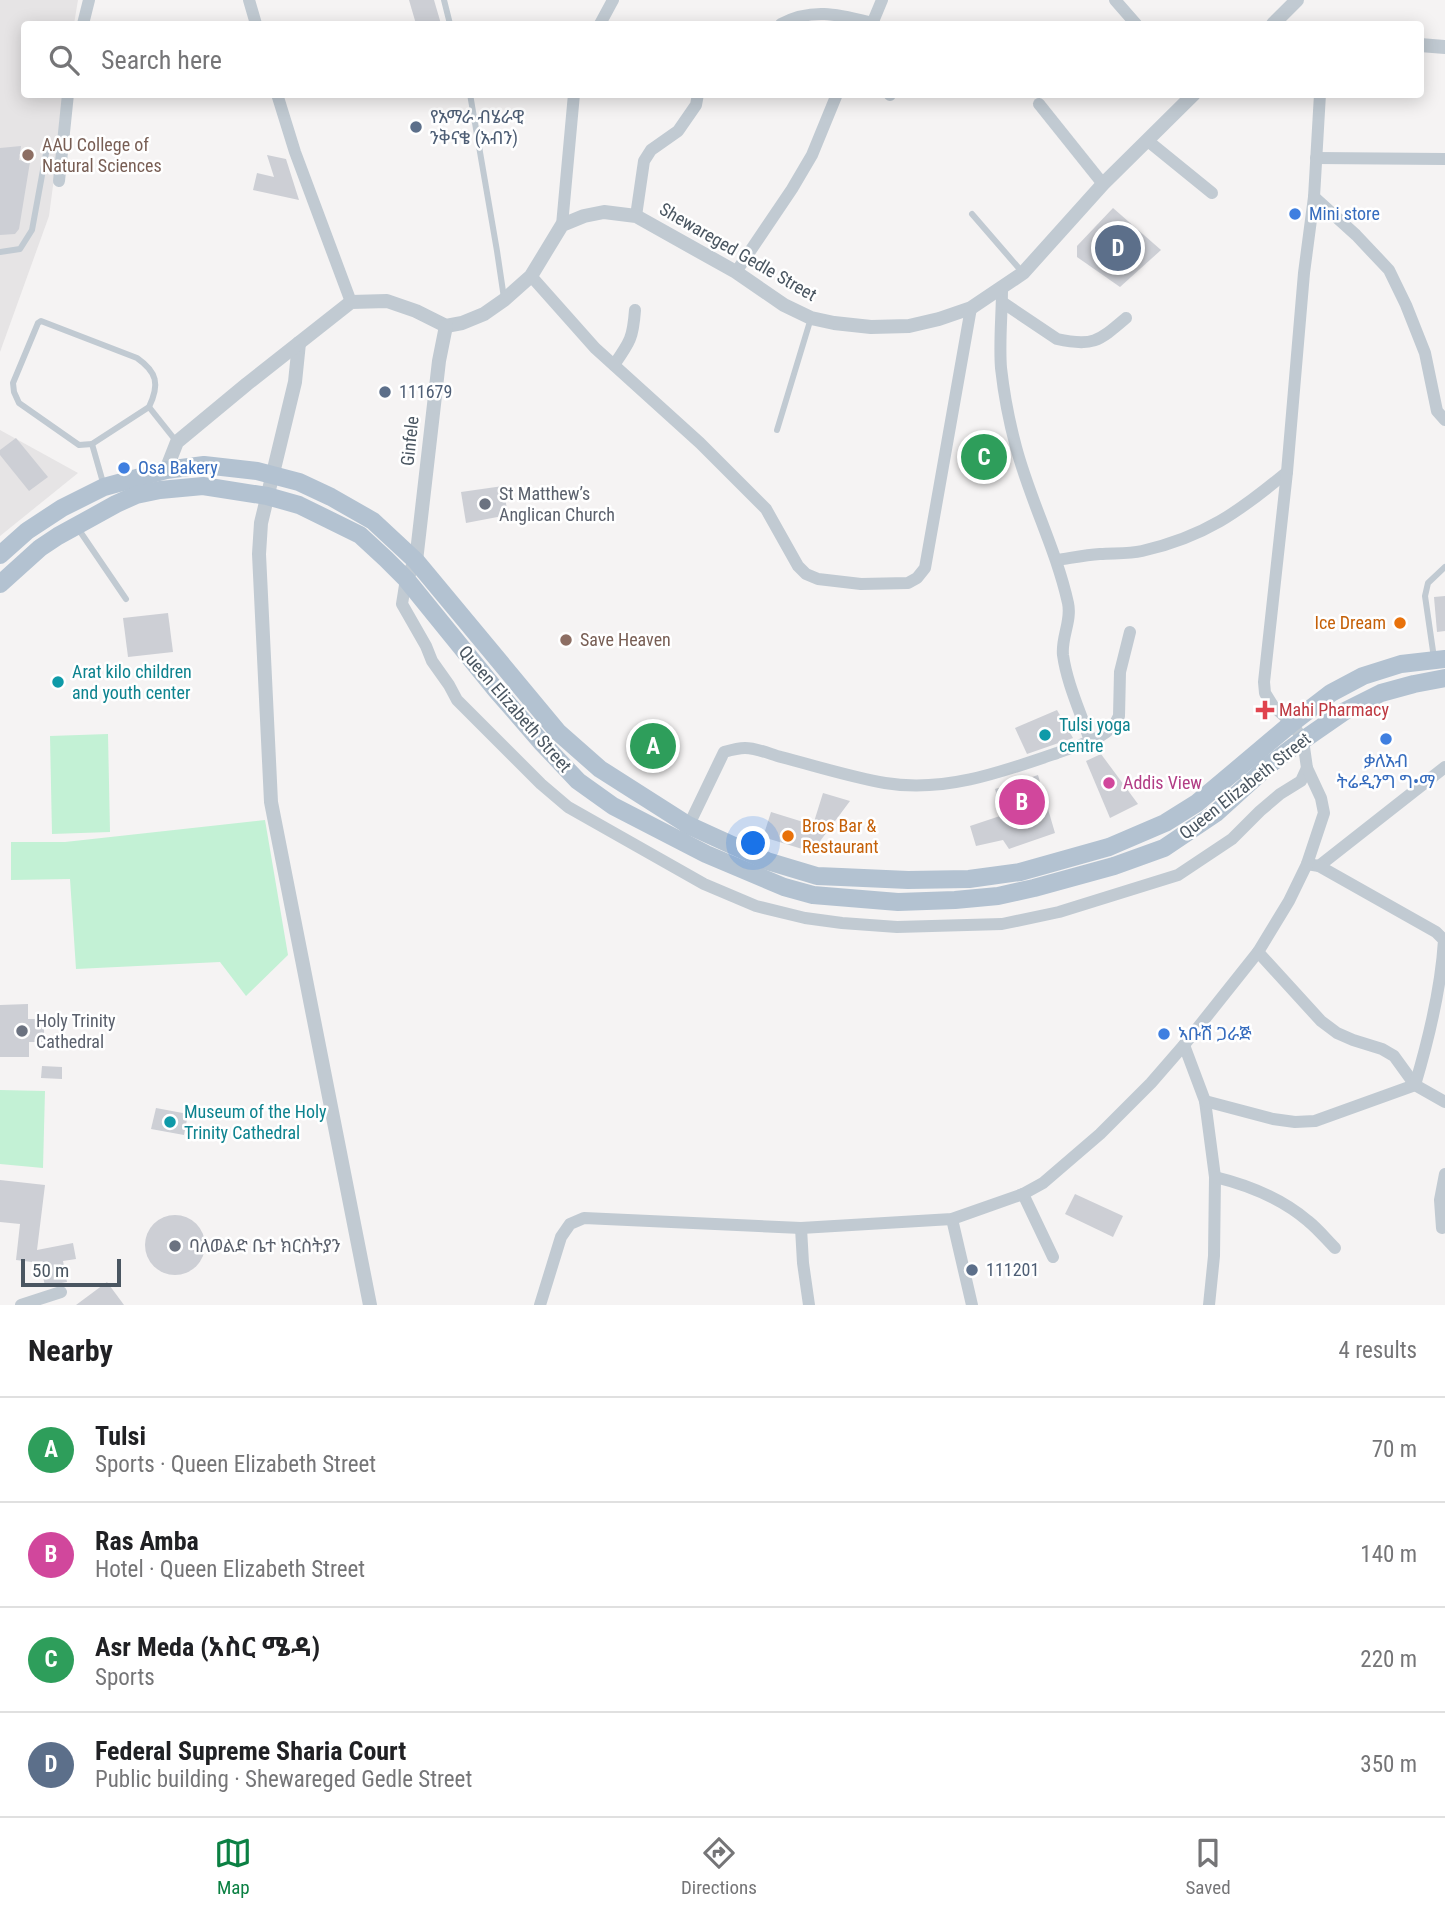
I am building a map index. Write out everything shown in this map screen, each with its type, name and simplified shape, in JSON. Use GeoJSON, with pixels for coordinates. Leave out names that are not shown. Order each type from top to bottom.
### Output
{"type":"FeatureCollection","features":[{"type":"Feature","properties":{"kind":"main road","name":"Queen Elizabeth Street"},"geometry":{"type":"LineString","coordinates":[[0,555],[27,531],[62,508],[104,487],[166,470],[204,465],[257,471],[299,482],[373,521],[416,561],[558,732],[600,769],[685,833],[706,854],[784,887],[813,895],[898,902],[998,896],[1114,866],[1164,848],[1216,813],[1269,765],[1345,712],[1381,693],[1445,678]]}},
{"type":"Feature","properties":{"kind":"main road","name":"Queen Elizabeth Street"},"geometry":{"type":"LineString","coordinates":[[0,584],[40,548],[136,495],[203,486],[267,496],[299,505],[360,536],[406,579],[541,743],[578,781],[613,806],[685,833],[817,876],[908,880],[969,879],[1020,872],[1109,847],[1165,823],[1197,803],[1331,693],[1363,677],[1401,664],[1439,659]]}},
{"type":"Feature","properties":{"kind":"street"},"geometry":{"type":"LineString","coordinates":[[84,21],[89,0]]}},
{"type":"Feature","properties":{"kind":"street"},"geometry":{"type":"LineString","coordinates":[[249,0],[255,21]]}},
{"type":"Feature","properties":{"kind":"street"},"geometry":{"type":"LineString","coordinates":[[602,21],[613,0]]}},
{"type":"Feature","properties":{"kind":"street"},"geometry":{"type":"LineString","coordinates":[[874,21],[882,0]]}},
{"type":"Feature","properties":{"kind":"street"},"geometry":{"type":"LineString","coordinates":[[1115,0],[1133,21]]}},
{"type":"Feature","properties":{"kind":"street"},"geometry":{"type":"LineString","coordinates":[[1276,21],[1297,0]]}},
{"type":"Feature","properties":{"kind":"street"},"geometry":{"type":"LineString","coordinates":[[790,21],[810,14],[832,13],[862,21]]}},
{"type":"Feature","properties":{"kind":"street"},"geometry":{"type":"LineString","coordinates":[[1424,45],[1445,47]]}},
{"type":"Feature","properties":{"kind":"street"},"geometry":{"type":"LineString","coordinates":[[59,181],[68,98]]}},
{"type":"Feature","properties":{"kind":"street"},"geometry":{"type":"LineString","coordinates":[[278,98],[295,152],[351,302]]}},
{"type":"Feature","properties":{"kind":"street"},"geometry":{"type":"LineString","coordinates":[[166,470],[177,442],[351,302],[387,301],[416,311],[446,326],[463,323],[484,314],[531,276],[562,225],[574,98]]}},
{"type":"Feature","properties":{"kind":"street"},"geometry":{"type":"LineString","coordinates":[[636,216],[644,161],[651,150],[678,131],[696,105],[697,98]]}},
{"type":"Feature","properties":{"kind":"street"},"geometry":{"type":"LineString","coordinates":[[736,272],[812,155],[835,98]]}},
{"type":"Feature","properties":{"kind":"street","name":"Shewareged Gedle Street"},"geometry":{"type":"LineString","coordinates":[[562,225],[604,212],[636,216],[736,272],[784,305],[811,318],[871,327],[909,326],[971,309],[1002,295],[1103,184],[1190,98]]}},
{"type":"Feature","properties":{"kind":"street"},"geometry":{"type":"LineString","coordinates":[[1313,865],[1324,813],[1321,799],[1307,768],[1303,740],[1292,723],[1273,706],[1265,693],[1264,682],[1287,472],[1304,273],[1314,197],[1320,98]]}},
{"type":"Feature","properties":{"kind":"street"},"geometry":{"type":"LineString","coordinates":[[1039,104],[1103,184]]}},
{"type":"Feature","properties":{"kind":"street"},"geometry":{"type":"LineString","coordinates":[[1148,141],[1212,193]]}},
{"type":"Feature","properties":{"kind":"street"},"geometry":{"type":"LineString","coordinates":[[1316,158],[1445,159]]}},
{"type":"Feature","properties":{"kind":"street"},"geometry":{"type":"LineString","coordinates":[[1314,197],[1356,234],[1389,270],[1425,353],[1437,411],[1445,420],[1445,429]]}},
{"type":"Feature","properties":{"kind":"street"},"geometry":{"type":"LineString","coordinates":[[531,276],[595,348],[701,443],[766,509],[798,566],[806,574],[818,579],[861,584],[908,583],[918,578],[925,568],[971,309]]}},
{"type":"Feature","properties":{"kind":"street"},"geometry":{"type":"LineString","coordinates":[[1002,295],[1057,339],[1065,341],[1094,342],[1126,318]]}},
{"type":"Feature","properties":{"kind":"street"},"geometry":{"type":"LineString","coordinates":[[1002,295],[1001,367],[1008,413],[1016,449],[1057,560],[1069,607],[1063,653],[1067,675],[1090,741]]}},
{"type":"Feature","properties":{"kind":"street"},"geometry":{"type":"LineString","coordinates":[[614,365],[631,341],[635,310]]}},
{"type":"Feature","properties":{"kind":"street","name":"Ginfele"},"geometry":{"type":"LineString","coordinates":[[416,561],[439,361],[446,326]]}},
{"type":"Feature","properties":{"kind":"street"},"geometry":{"type":"LineString","coordinates":[[299,343],[295,382],[260,534],[271,803],[370,1305]]}},
{"type":"Feature","properties":{"kind":"street"},"geometry":{"type":"LineString","coordinates":[[1057,560],[1140,551],[1181,541],[1219,523],[1256,498],[1287,472]]}},
{"type":"Feature","properties":{"kind":"street"},"geometry":{"type":"LineString","coordinates":[[416,561],[406,579],[402,604],[432,661],[457,700],[541,784],[568,807],[704,884],[756,906],[805,919],[897,927],[1002,924],[1049,915],[1122,894],[1178,875],[1211,855],[1280,794],[1301,781],[1307,768]]}},
{"type":"Feature","properties":{"kind":"street"},"geometry":{"type":"LineString","coordinates":[[685,833],[724,752],[745,748],[854,776],[910,785],[941,784],[987,776],[1090,741],[1108,731],[1119,716],[1120,672],[1130,632]]}},
{"type":"Feature","properties":{"kind":"street"},"geometry":{"type":"LineString","coordinates":[[540,1305],[561,1237],[570,1224],[584,1218],[801,1228],[952,1219],[1023,1194],[1043,1183],[1100,1134],[1184,1045],[1258,952],[1313,865],[1445,767]]}},
{"type":"Feature","properties":{"kind":"street"},"geometry":{"type":"LineString","coordinates":[[1313,865],[1436,932],[1444,940],[1438,1018],[1415,1085]]}},
{"type":"Feature","properties":{"kind":"street"},"geometry":{"type":"LineString","coordinates":[[1258,952],[1321,1021],[1353,1041],[1382,1049],[1394,1056],[1415,1085],[1445,1102]]}},
{"type":"Feature","properties":{"kind":"street"},"geometry":{"type":"LineString","coordinates":[[1184,1045],[1205,1101],[1215,1177],[1209,1305]]}},
{"type":"Feature","properties":{"kind":"street"},"geometry":{"type":"LineString","coordinates":[[1205,1101],[1273,1119],[1315,1121],[1415,1085]]}},
{"type":"Feature","properties":{"kind":"street"},"geometry":{"type":"LineString","coordinates":[[1442,1228],[1440,1200],[1445,1174]]}},
{"type":"Feature","properties":{"kind":"street"},"geometry":{"type":"LineString","coordinates":[[1215,1177],[1244,1184],[1274,1199],[1308,1221],[1335,1248]]}},
{"type":"Feature","properties":{"kind":"street"},"geometry":{"type":"LineString","coordinates":[[1023,1194],[1053,1257]]}},
{"type":"Feature","properties":{"kind":"street"},"geometry":{"type":"LineString","coordinates":[[952,1219],[972,1305]]}},
{"type":"Feature","properties":{"kind":"street"},"geometry":{"type":"LineString","coordinates":[[801,1228],[809,1305]]}},
{"type":"Feature","properties":{"kind":"street"},"geometry":{"type":"LineString","coordinates":[[21,1305],[61,1293]]}},
{"type":"Feature","properties":{"kind":"lane"},"geometry":{"type":"LineString","coordinates":[[444,0],[449,21]]}},
{"type":"Feature","properties":{"kind":"lane"},"geometry":{"type":"LineString","coordinates":[[471,98],[504,300]]}},
{"type":"Feature","properties":{"kind":"lane"},"geometry":{"type":"LineString","coordinates":[[0,252],[20,249],[32,230],[47,148]]}},
{"type":"Feature","properties":{"kind":"lane"},"geometry":{"type":"LineString","coordinates":[[972,214],[1023,273]]}},
{"type":"Feature","properties":{"kind":"lane"},"geometry":{"type":"LineString","coordinates":[[777,430],[811,318]]}},
{"type":"Feature","properties":{"kind":"lane"},"geometry":{"type":"LineString","coordinates":[[45,321],[58,326],[137,358],[150,367],[155,381],[149,407],[92,444],[79,445],[19,403],[13,383],[38,323],[45,321]]}},
{"type":"Feature","properties":{"kind":"lane"},"geometry":{"type":"LineString","coordinates":[[149,407],[177,442]]}},
{"type":"Feature","properties":{"kind":"lane"},"geometry":{"type":"LineString","coordinates":[[92,444],[104,487]]}},
{"type":"Feature","properties":{"kind":"lane"},"geometry":{"type":"LineString","coordinates":[[76,526],[125,599]]}},
{"type":"Feature","properties":{"kind":"lane"},"geometry":{"type":"LineString","coordinates":[[1439,659],[1425,596],[1428,583],[1445,567]]}},
{"type":"Feature","properties":{"kind":"shaded area","name":"AAU College of Natural Sciences"},"geometry":{"type":"Polygon","coordinates":[[[0,0],[78,0],[74,21],[21,21],[21,98],[65,98],[49,216],[0,352],[0,0]]]}},
{"type":"Feature","properties":{"kind":"shaded area"},"geometry":{"type":"Polygon","coordinates":[[[0,430],[78,473],[0,536],[0,430]]]}},
{"type":"Feature","properties":{"kind":"green space"},"geometry":{"type":"Polygon","coordinates":[[[108,734],[110,832],[52,834],[50,736],[108,734]]]}},
{"type":"Feature","properties":{"kind":"green space"},"geometry":{"type":"Polygon","coordinates":[[[265,820],[288,955],[246,996],[220,962],[76,969],[70,879],[11,880],[11,842],[65,842],[265,820]]]}},
{"type":"Feature","properties":{"kind":"green space"},"geometry":{"type":"Polygon","coordinates":[[[0,1090],[45,1091],[43,1168],[0,1164],[0,1090]]]}},
{"type":"Feature","properties":{"kind":"building"},"geometry":{"type":"Polygon","coordinates":[[[409,0],[434,0],[440,21],[415,21],[409,0]]]}},
{"type":"Feature","properties":{"kind":"building"},"geometry":{"type":"Polygon","coordinates":[[[21,146],[19,160],[30,162],[19,229],[15,234],[0,235],[0,148],[21,146]]]}},
{"type":"Feature","properties":{"kind":"building"},"geometry":{"type":"Polygon","coordinates":[[[267,155],[286,159],[299,200],[253,190],[257,173],[274,177],[267,155]]]}},
{"type":"Feature","properties":{"kind":"building"},"geometry":{"type":"Polygon","coordinates":[[[1113,208],[1161,250],[1120,287],[1077,257],[1077,246],[1113,208]]]}},
{"type":"Feature","properties":{"kind":"building"},"geometry":{"type":"Polygon","coordinates":[[[16,438],[48,477],[29,491],[0,455],[0,450],[16,438]]]}},
{"type":"Feature","properties":{"kind":"building","name":"St Matthew’s Anglican Church"},"geometry":{"type":"Polygon","coordinates":[[[503,486],[508,515],[466,523],[461,492],[503,486]]]}},
{"type":"Feature","properties":{"kind":"building"},"geometry":{"type":"Polygon","coordinates":[[[1445,596],[1445,631],[1437,632],[1434,597],[1445,596]]]}},
{"type":"Feature","properties":{"kind":"building"},"geometry":{"type":"Polygon","coordinates":[[[168,613],[173,652],[128,657],[123,618],[168,613]]]}},
{"type":"Feature","properties":{"kind":"building","name":"Tulsi yoga centre"},"geometry":{"type":"Polygon","coordinates":[[[1057,710],[1073,738],[1027,754],[1015,728],[1057,710]]]}},
{"type":"Feature","properties":{"kind":"building","name":"Addis View"},"geometry":{"type":"Polygon","coordinates":[[[1101,754],[1138,804],[1110,818],[1086,761],[1101,754]]]}},
{"type":"Feature","properties":{"kind":"building"},"geometry":{"type":"Polygon","coordinates":[[[1038,775],[1055,833],[1009,849],[1003,840],[976,846],[970,826],[1003,815],[995,789],[1038,775]]]}},
{"type":"Feature","properties":{"kind":"building"},"geometry":{"type":"Polygon","coordinates":[[[823,793],[850,801],[812,852],[763,837],[771,812],[813,825],[823,793]]]}},
{"type":"Feature","properties":{"kind":"building","name":"Holy Trinity Cathedral"},"geometry":{"type":"Polygon","coordinates":[[[28,1004],[28,1019],[44,1019],[44,1042],[29,1042],[29,1057],[0,1057],[0,1005],[28,1004]]]}},
{"type":"Feature","properties":{"kind":"building"},"geometry":{"type":"Polygon","coordinates":[[[42,1066],[62,1067],[62,1079],[41,1078],[42,1066]]]}},
{"type":"Feature","properties":{"kind":"building","name":"Museum of the Holy Trinity Cathedral"},"geometry":{"type":"Polygon","coordinates":[[[156,1108],[188,1114],[184,1135],[151,1129],[156,1108]]]}},
{"type":"Feature","properties":{"kind":"building"},"geometry":{"type":"Polygon","coordinates":[[[0,1180],[45,1185],[37,1250],[73,1243],[76,1259],[63,1261],[67,1282],[45,1286],[40,1263],[16,1260],[20,1224],[0,1222],[0,1180]]]}},
{"type":"Feature","properties":{"kind":"building"},"geometry":{"type":"Polygon","coordinates":[[[1075,1194],[1123,1216],[1113,1237],[1065,1214],[1075,1194]]]}},
{"type":"Feature","properties":{"kind":"building","name":"ባለወልድ ቤተ ክርስትያን"},"geometry":{"type":"Polygon","coordinates":[[[169,1215],[181,1215],[200,1228],[205,1245],[203,1257],[192,1270],[181,1275],[169,1275],[150,1262],[145,1251],[145,1239],[158,1220],[169,1215]]]}},
{"type":"Feature","properties":{"kind":"building"},"geometry":{"type":"Polygon","coordinates":[[[107,1282],[124,1305],[76,1305],[107,1282]]]}},
{"type":"Feature","properties":{"kind":"place","name":"የአማራ ብሄራዊ ንቅናቄ (አብን)"},"geometry":{"type":"Point","coordinates":[416,127]}},
{"type":"Feature","properties":{"kind":"place","name":"AAU College of Natural Sciences"},"geometry":{"type":"Point","coordinates":[28,155]}},
{"type":"Feature","properties":{"kind":"place","name":"Mini store"},"geometry":{"type":"Point","coordinates":[1295,214]}},
{"type":"Feature","properties":{"kind":"place","name":"Federal Supreme Sharia Court"},"geometry":{"type":"Point","coordinates":[1118,248]}},
{"type":"Feature","properties":{"kind":"place","name":"111679"},"geometry":{"type":"Point","coordinates":[385,392]}},
{"type":"Feature","properties":{"kind":"place","name":"Asr Meda (አስር ሜዳ)"},"geometry":{"type":"Point","coordinates":[984,457]}},
{"type":"Feature","properties":{"kind":"place","name":"Osa Bakery"},"geometry":{"type":"Point","coordinates":[124,468]}},
{"type":"Feature","properties":{"kind":"place","name":"St Matthew’s Anglican Church"},"geometry":{"type":"Point","coordinates":[485,504]}},
{"type":"Feature","properties":{"kind":"place","name":"Ice Dream"},"geometry":{"type":"Point","coordinates":[1400,623]}},
{"type":"Feature","properties":{"kind":"place","name":"Save Heaven"},"geometry":{"type":"Point","coordinates":[566,640]}},
{"type":"Feature","properties":{"kind":"place","name":"Arat kilo children and youth center"},"geometry":{"type":"Point","coordinates":[58,682]}},
{"type":"Feature","properties":{"kind":"place","name":"Mahi Pharmacy"},"geometry":{"type":"Point","coordinates":[1265,710]}},
{"type":"Feature","properties":{"kind":"place","name":"Tulsi yoga centre"},"geometry":{"type":"Point","coordinates":[1045,735]}},
{"type":"Feature","properties":{"kind":"place","name":"ቃለአብ ትሬዲንግ ግ•ማ"},"geometry":{"type":"Point","coordinates":[1386,739]}},
{"type":"Feature","properties":{"kind":"place","name":"Tulsi"},"geometry":{"type":"Point","coordinates":[653,746]}},
{"type":"Feature","properties":{"kind":"place","name":"Addis View"},"geometry":{"type":"Point","coordinates":[1109,783]}},
{"type":"Feature","properties":{"kind":"place","name":"Ras Amba"},"geometry":{"type":"Point","coordinates":[1022,802]}},
{"type":"Feature","properties":{"kind":"place","name":"Bros Bar & Restaurant"},"geometry":{"type":"Point","coordinates":[788,836]}},
{"type":"Feature","properties":{"kind":"place","name":"Holy Trinity Cathedral"},"geometry":{"type":"Point","coordinates":[22,1031]}},
{"type":"Feature","properties":{"kind":"place","name":"ኣቡሽ ጋራጅ"},"geometry":{"type":"Point","coordinates":[1164,1034]}},
{"type":"Feature","properties":{"kind":"place","name":"Museum of the Holy Trinity Cathedral"},"geometry":{"type":"Point","coordinates":[170,1122]}},
{"type":"Feature","properties":{"kind":"place","name":"ባለወልድ ቤተ ክርስትያን"},"geometry":{"type":"Point","coordinates":[175,1246]}},
{"type":"Feature","properties":{"kind":"place","name":"111201"},"geometry":{"type":"Point","coordinates":[972,1270]}}]}
